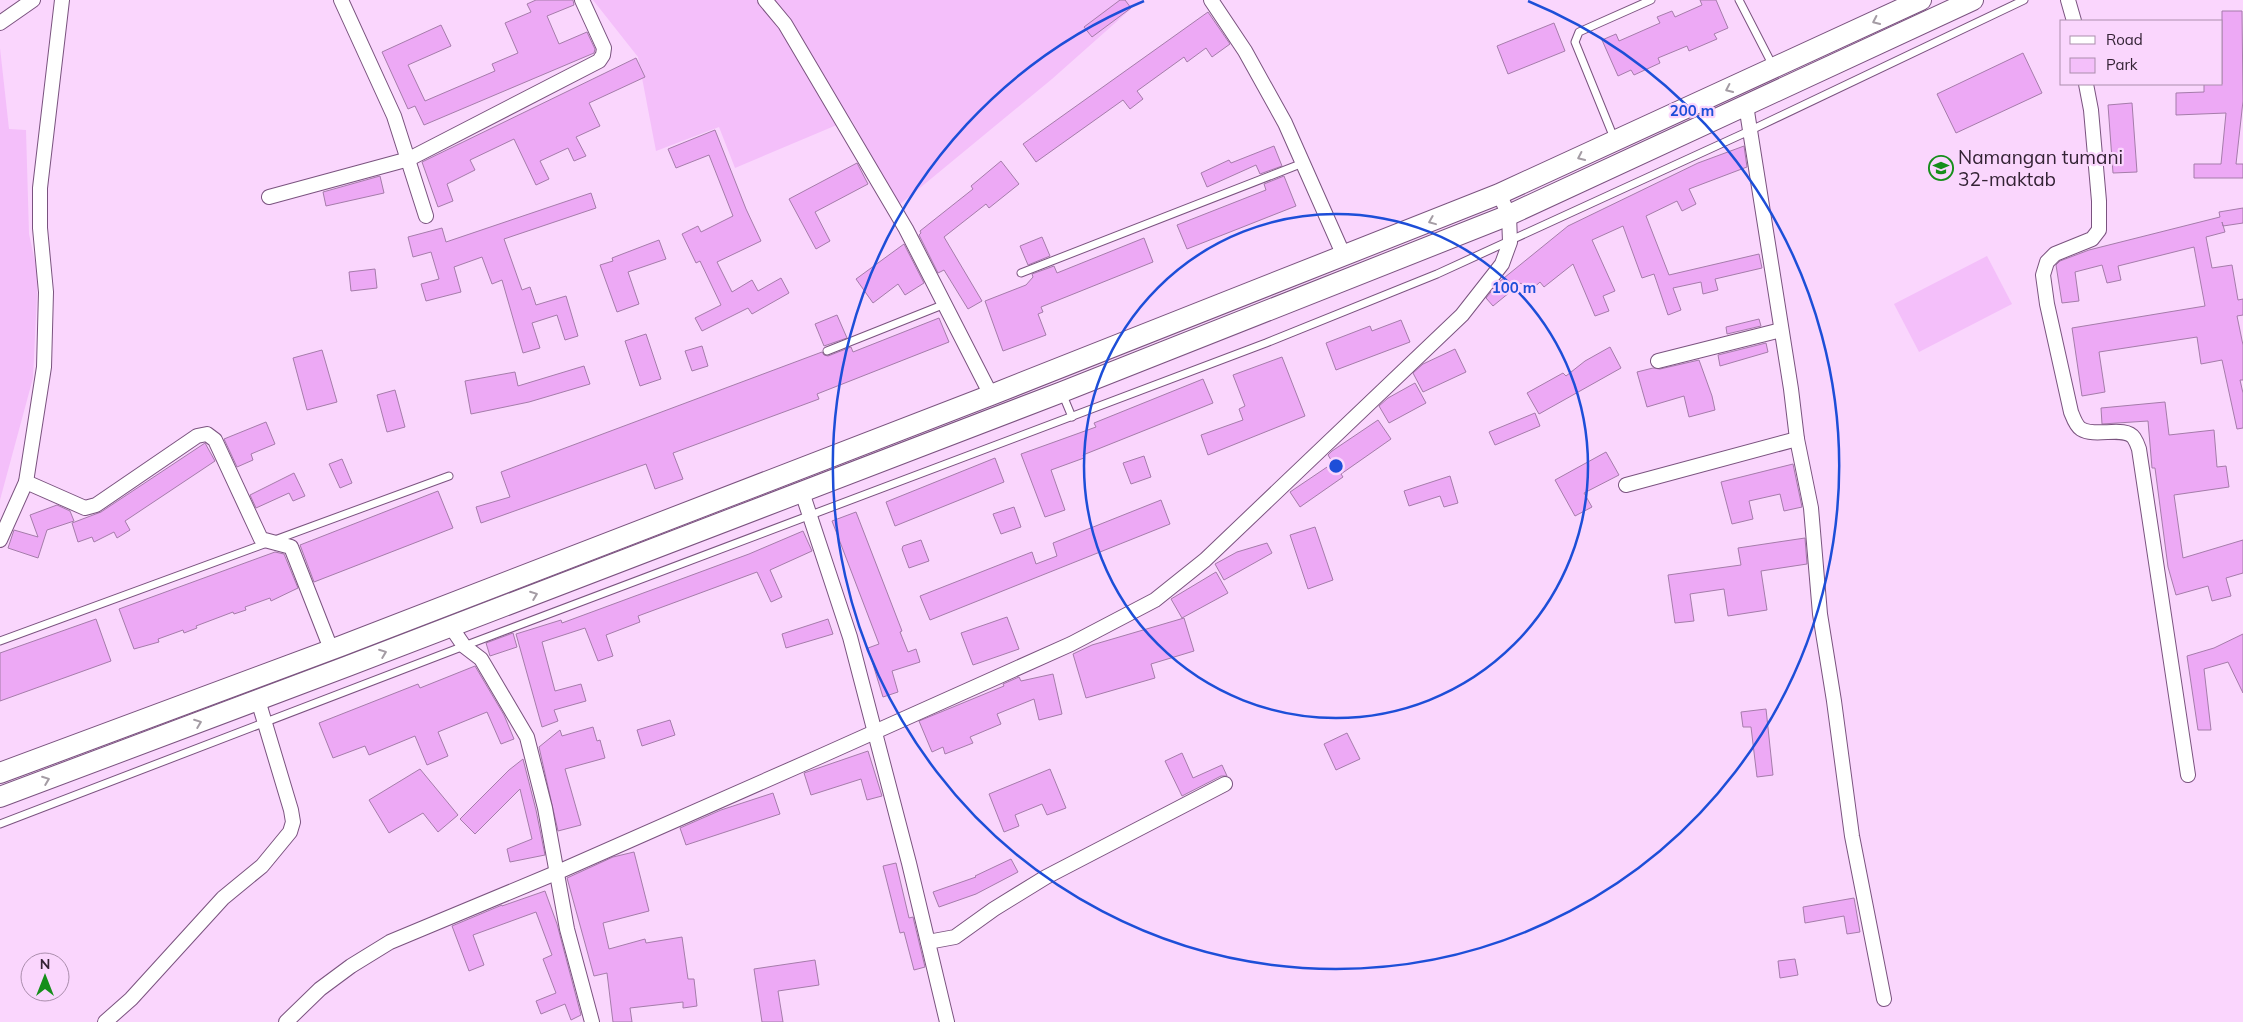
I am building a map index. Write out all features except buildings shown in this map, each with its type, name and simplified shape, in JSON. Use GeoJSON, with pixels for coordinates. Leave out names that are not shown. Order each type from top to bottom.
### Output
{"type":"FeatureCollection","features":[{"type":"Feature","properties":{"kind":"main road"},"geometry":{"type":"LineString","coordinates":[[0,773],[336,648],[991,395],[1499,194],[1920,0]]}},
{"type":"Feature","properties":{"kind":"main road"},"geometry":{"type":"LineString","coordinates":[[0,797],[348,666],[1062,392],[1509,214],[1973,0]]}},
{"type":"Feature","properties":{"kind":"main road"},"geometry":{"type":"LineString","coordinates":[[336,648],[348,666]]}},
{"type":"Feature","properties":{"kind":"street"},"geometry":{"type":"LineString","coordinates":[[0,22],[33,0]]}},
{"type":"Feature","properties":{"kind":"street"},"geometry":{"type":"LineString","coordinates":[[0,540],[26,482],[44,367],[46,292],[40,228],[40,188],[62,0]]}},
{"type":"Feature","properties":{"kind":"street"},"geometry":{"type":"LineString","coordinates":[[341,0],[394,116],[426,216]]}},
{"type":"Feature","properties":{"kind":"street"},"geometry":{"type":"LineString","coordinates":[[269,197],[409,159],[599,61],[603,55],[604,48],[582,0]]}},
{"type":"Feature","properties":{"kind":"street"},"geometry":{"type":"LineString","coordinates":[[765,0],[785,24],[906,229],[991,395]]}},
{"type":"Feature","properties":{"kind":"street"},"geometry":{"type":"LineString","coordinates":[[1211,0],[1245,51],[1285,123],[1344,256]]}},
{"type":"Feature","properties":{"kind":"street"},"geometry":{"type":"LineString","coordinates":[[2068,0],[2074,20]]}},
{"type":"Feature","properties":{"kind":"street"},"geometry":{"type":"LineString","coordinates":[[2086,85],[2099,201],[2099,230],[2092,239],[2054,254],[2046,262],[2043,275],[2047,304],[2071,412],[2075,421],[2080,428],[2098,434],[2127,432],[2134,437],[2139,449],[2188,775]]}},
{"type":"Feature","properties":{"kind":"street"},"geometry":{"type":"LineString","coordinates":[[1746,105],[1791,389],[1797,439],[1810,508],[1820,614],[1852,836],[1884,999]]}},
{"type":"Feature","properties":{"kind":"street"},"geometry":{"type":"LineString","coordinates":[[286,1022],[343,971],[390,942],[558,872],[875,732],[1071,644],[1155,600],[1205,560],[1462,315],[1502,264],[1510,242],[1509,214],[1499,194]]}},
{"type":"Feature","properties":{"kind":"street"},"geometry":{"type":"LineString","coordinates":[[1658,361],[1781,330]]}},
{"type":"Feature","properties":{"kind":"street"},"geometry":{"type":"LineString","coordinates":[[26,482],[84,508],[96,505],[197,436],[207,434],[215,440],[260,539],[291,547],[336,648]]}},
{"type":"Feature","properties":{"kind":"street"},"geometry":{"type":"LineString","coordinates":[[1626,486],[1797,439]]}},
{"type":"Feature","properties":{"kind":"street"},"geometry":{"type":"LineString","coordinates":[[802,492],[850,638],[947,1022]]}},
{"type":"Feature","properties":{"kind":"street"},"geometry":{"type":"LineString","coordinates":[[451,626],[464,646],[481,659],[527,737],[536,766],[568,929],[592,1022]]}},
{"type":"Feature","properties":{"kind":"street"},"geometry":{"type":"LineString","coordinates":[[105,1022],[131,999],[224,898],[262,866],[290,832],[292,822],[291,810],[258,700]]}},
{"type":"Feature","properties":{"kind":"street"},"geometry":{"type":"LineString","coordinates":[[928,942],[955,937],[994,909],[1046,876],[1225,784]]}},
{"type":"Feature","properties":{"kind":"lane"},"geometry":{"type":"LineString","coordinates":[[1615,141],[1575,42],[1579,32],[1651,0]]}},
{"type":"Feature","properties":{"kind":"lane"},"geometry":{"type":"LineString","coordinates":[[1739,0],[1774,68]]}},
{"type":"Feature","properties":{"kind":"lane"},"geometry":{"type":"LineString","coordinates":[[0,824],[265,724],[464,646],[1266,343],[1437,274],[1749,131],[2024,0]]}},
{"type":"Feature","properties":{"kind":"lane"},"geometry":{"type":"LineString","coordinates":[[1021,273],[1302,163]]}},
{"type":"Feature","properties":{"kind":"lane"},"geometry":{"type":"LineString","coordinates":[[827,351],[945,304]]}},
{"type":"Feature","properties":{"kind":"lane"},"geometry":{"type":"LineString","coordinates":[[1062,392],[1072,416]]}},
{"type":"Feature","properties":{"kind":"lane"},"geometry":{"type":"LineString","coordinates":[[0,641],[449,476]]}},
{"type":"Feature","properties":{"kind":"green space"},"geometry":{"type":"Polygon","coordinates":[[[593,0],[1141,0],[1052,79],[898,206],[851,119],[735,168],[719,127],[656,151],[638,57],[593,0]]]}},
{"type":"Feature","properties":{"kind":"green space"},"geometry":{"type":"Polygon","coordinates":[[[0,48],[9,129],[26,130],[29,234],[38,275],[33,378],[0,500],[0,48]]]}},
{"type":"Feature","properties":{"kind":"green space"},"geometry":{"type":"Polygon","coordinates":[[[1987,256],[2012,304],[1919,352],[1894,304],[1987,256]]]}},
{"type":"Feature","properties":{"kind":"place","name":"Namangan tumani 32-maktab"},"geometry":{"type":"Point","coordinates":[1941,168]}}]}
